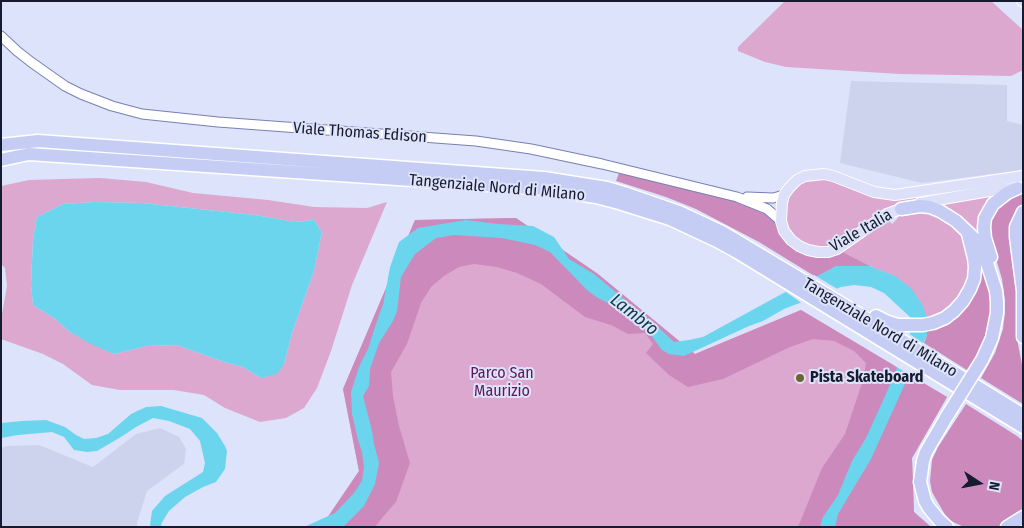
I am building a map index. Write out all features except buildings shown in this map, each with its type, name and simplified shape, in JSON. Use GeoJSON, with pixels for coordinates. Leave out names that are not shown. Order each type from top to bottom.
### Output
{"type":"FeatureCollection","features":[{"type":"Feature","properties":{"kind":"highway","name":"Tangenziale Nord di Milano"},"geometry":{"type":"LineString","coordinates":[[1,145],[38,141],[58,142],[544,178],[604,194],[693,229],[731,249],[790,275]]}},
{"type":"Feature","properties":{"kind":"highway","name":"Tangenziale Nord di Milano"},"geometry":{"type":"LineString","coordinates":[[1,160],[29,154],[535,188],[642,198],[704,222],[745,244],[790,275],[833,300]]}},
{"type":"Feature","properties":{"kind":"highway"},"geometry":{"type":"LineString","coordinates":[[947,527],[925,501],[920,482],[923,461],[926,452],[997,340],[1002,314],[1002,302],[998,277],[985,238],[984,227],[993,204],[1007,193],[1020,188]]}},
{"type":"Feature","properties":{"kind":"highway"},"geometry":{"type":"LineString","coordinates":[[901,209],[920,206],[940,210],[956,220],[976,240],[988,266],[996,291],[997,302],[997,313],[992,338],[984,362]]}},
{"type":"Feature","properties":{"kind":"highway"},"geometry":{"type":"LineString","coordinates":[[1023,212],[1016,226],[1016,237],[1023,291],[1023,337]]}},
{"type":"Feature","properties":{"kind":"highway"},"geometry":{"type":"LineString","coordinates":[[833,300],[898,325],[923,325],[945,318],[963,301],[974,279],[974,258],[968,234]]}},
{"type":"Feature","properties":{"kind":"highway"},"geometry":{"type":"LineString","coordinates":[[790,275],[833,300],[898,349],[924,365],[1023,436]]}},
{"type":"Feature","properties":{"kind":"highway","name":"Tangenziale Nord di Milano"},"geometry":{"type":"LineString","coordinates":[[898,349],[1023,427]]}},
{"type":"Feature","properties":{"kind":"highway","name":"Tangenziale Nord di Milano"},"geometry":{"type":"LineString","coordinates":[[924,365],[1023,415]]}},
{"type":"Feature","properties":{"kind":"highway"},"geometry":{"type":"LineString","coordinates":[[949,418],[930,453],[926,482],[927,492],[931,501],[937,510],[956,527]]}},
{"type":"Feature","properties":{"kind":"highway"},"geometry":{"type":"LineString","coordinates":[[1007,527],[1023,516]]}},
{"type":"Feature","properties":{"kind":"main road","name":"Viale Italia"},"geometry":{"type":"LineString","coordinates":[[784,195],[797,180],[814,174],[833,176],[874,192],[895,194],[1023,176]]}},
{"type":"Feature","properties":{"kind":"main road","name":"Viale Italia"},"geometry":{"type":"LineString","coordinates":[[781,221],[784,231],[799,246],[808,250],[828,252],[837,248],[887,214],[915,204],[994,190],[1020,188]]}},
{"type":"Feature","properties":{"kind":"main road"},"geometry":{"type":"LineString","coordinates":[[781,221],[784,195]]}},
{"type":"Feature","properties":{"kind":"street","name":"Viale Thomas Edison"},"geometry":{"type":"LineString","coordinates":[[1,36],[17,52],[65,86],[106,104],[142,114],[218,122],[476,141],[531,149],[737,196],[773,198],[784,195]]}},
{"type":"Feature","properties":{"kind":"street","name":"Viale Thomas Edison"},"geometry":{"type":"LineString","coordinates":[[737,196],[767,209],[781,221]]}},
{"type":"Feature","properties":{"kind":"shaded area"},"geometry":{"type":"Polygon","coordinates":[[[851,81],[1007,85],[1007,121],[1023,125],[1023,170],[922,183],[840,163],[851,81]]]}},
{"type":"Feature","properties":{"kind":"shaded area"},"geometry":{"type":"Polygon","coordinates":[[[619,173],[748,204],[771,216],[802,252],[818,257],[841,251],[870,266],[837,266],[816,277],[759,242],[696,209],[616,181],[619,173]]]}},
{"type":"Feature","properties":{"kind":"shaded area"},"geometry":{"type":"Polygon","coordinates":[[[1023,194],[1023,204],[1018,210],[1019,298],[1016,321],[1023,370],[1023,404],[981,378],[995,353],[1003,329],[1005,312],[1002,279],[991,242],[990,221],[997,207],[1014,195],[1023,194]]]}},
{"type":"Feature","properties":{"kind":"shaded area"},"geometry":{"type":"Polygon","coordinates":[[[516,218],[598,274],[695,354],[801,310],[947,397],[912,458],[914,512],[931,527],[798,527],[822,468],[845,434],[863,380],[866,363],[854,351],[834,341],[813,339],[790,347],[723,379],[688,387],[669,375],[646,353],[653,344],[645,333],[628,334],[611,325],[585,317],[541,284],[517,273],[497,267],[474,264],[459,267],[431,287],[421,303],[407,344],[391,372],[393,396],[399,426],[410,463],[396,502],[375,527],[321,527],[359,471],[343,389],[415,220],[516,218]]]}},
{"type":"Feature","properties":{"kind":"shaded area"},"geometry":{"type":"Polygon","coordinates":[[[980,260],[992,289],[991,328],[970,372],[924,343],[927,330],[948,322],[980,260]]]}},
{"type":"Feature","properties":{"kind":"shaded area"},"geometry":{"type":"Polygon","coordinates":[[[966,404],[1023,441],[1023,513],[1001,527],[964,527],[951,521],[932,492],[930,481],[932,460],[938,447],[966,404]]]}},
{"type":"Feature","properties":{"kind":"shaded area"},"geometry":{"type":"Polygon","coordinates":[[[160,428],[179,437],[186,449],[184,464],[147,491],[137,527],[1,527],[1,448],[39,445],[93,467],[136,434],[160,428]]]}},
{"type":"Feature","properties":{"kind":"green space"},"geometry":{"type":"Polygon","coordinates":[[[785,1],[991,1],[1023,30],[1023,70],[1011,76],[900,74],[786,67],[765,62],[738,51],[738,47],[785,1]]]}},
{"type":"Feature","properties":{"kind":"green space"},"geometry":{"type":"Polygon","coordinates":[[[820,176],[867,193],[1023,179],[1023,182],[919,200],[827,249],[809,247],[793,238],[784,220],[784,209],[789,192],[803,180],[820,176]]]}},
{"type":"Feature","properties":{"kind":"green space"},"geometry":{"type":"Polygon","coordinates":[[[100,178],[146,182],[193,193],[268,200],[314,207],[367,208],[387,202],[352,285],[317,388],[304,408],[286,418],[260,422],[225,408],[204,395],[174,390],[120,390],[92,385],[63,364],[43,354],[1,339],[1,315],[7,286],[5,268],[1,264],[1,186],[29,180],[100,178]],[[95,202],[63,204],[37,217],[33,239],[31,284],[33,305],[54,318],[70,332],[114,354],[147,346],[177,345],[243,367],[261,378],[284,364],[292,333],[314,271],[322,232],[314,220],[295,222],[255,215],[142,203],[95,202]]]}},
{"type":"Feature","properties":{"kind":"green space"},"geometry":{"type":"Polygon","coordinates":[[[995,193],[981,242],[938,205],[940,203],[995,193]]]}},
{"type":"Feature","properties":{"kind":"green space"},"geometry":{"type":"Polygon","coordinates":[[[909,212],[928,213],[945,220],[961,233],[965,239],[971,263],[970,282],[947,313],[927,319],[894,276],[841,251],[889,220],[892,224],[900,215],[909,212]]]}},
{"type":"Feature","properties":{"kind":"green space","name":"Parco San Maurizio"},"geometry":{"type":"Polygon","coordinates":[[[516,218],[598,274],[695,354],[801,310],[947,397],[912,458],[914,512],[931,527],[321,527],[359,471],[343,389],[415,220],[516,218]]]}},
{"type":"Feature","properties":{"kind":"water"},"geometry":{"type":"Polygon","coordinates":[[[95,202],[142,203],[255,215],[295,222],[314,220],[322,232],[314,271],[292,333],[284,364],[277,374],[261,378],[243,367],[177,345],[147,346],[114,354],[70,332],[54,318],[33,305],[31,284],[33,239],[37,217],[63,204],[95,202]]]}},
{"type":"Feature","properties":{"kind":"water","name":"Lambro"},"geometry":{"type":"Polygon","coordinates":[[[466,220],[533,226],[554,237],[569,259],[594,274],[674,342],[703,337],[837,266],[870,266],[895,276],[911,288],[922,304],[927,317],[927,335],[871,459],[838,514],[835,527],[820,527],[823,517],[838,495],[852,461],[866,438],[910,337],[910,317],[884,293],[871,287],[854,285],[841,287],[784,309],[763,321],[684,356],[669,354],[662,350],[648,331],[624,311],[598,298],[587,290],[550,252],[535,245],[502,238],[454,235],[436,238],[415,254],[401,277],[397,311],[379,343],[370,369],[369,386],[363,396],[379,463],[375,484],[364,506],[343,527],[304,527],[335,513],[354,493],[362,481],[364,467],[352,414],[351,392],[383,305],[390,267],[399,242],[418,228],[466,220]]]}},
{"type":"Feature","properties":{"kind":"water"},"geometry":{"type":"Polygon","coordinates":[[[161,406],[202,418],[217,433],[227,451],[225,469],[216,482],[185,497],[169,511],[161,524],[162,527],[151,527],[152,511],[165,496],[203,472],[205,463],[200,441],[190,429],[169,421],[153,418],[97,451],[87,452],[74,450],[64,437],[52,432],[1,438],[1,423],[46,420],[65,427],[84,439],[96,438],[108,434],[131,414],[146,407],[161,406]]]}},
{"type":"Feature","properties":{"kind":"pier"},"geometry":{"type":"Polygon","coordinates":[[[814,275],[839,290],[803,304],[783,290],[814,275]]]}},
{"type":"Feature","properties":{"kind":"pier"},"geometry":{"type":"Polygon","coordinates":[[[908,333],[926,345],[912,376],[895,366],[908,333]]]}},
{"type":"Feature","properties":{"kind":"place","name":"Pista Skateboard"},"geometry":{"type":"Point","coordinates":[800,378]}}]}
